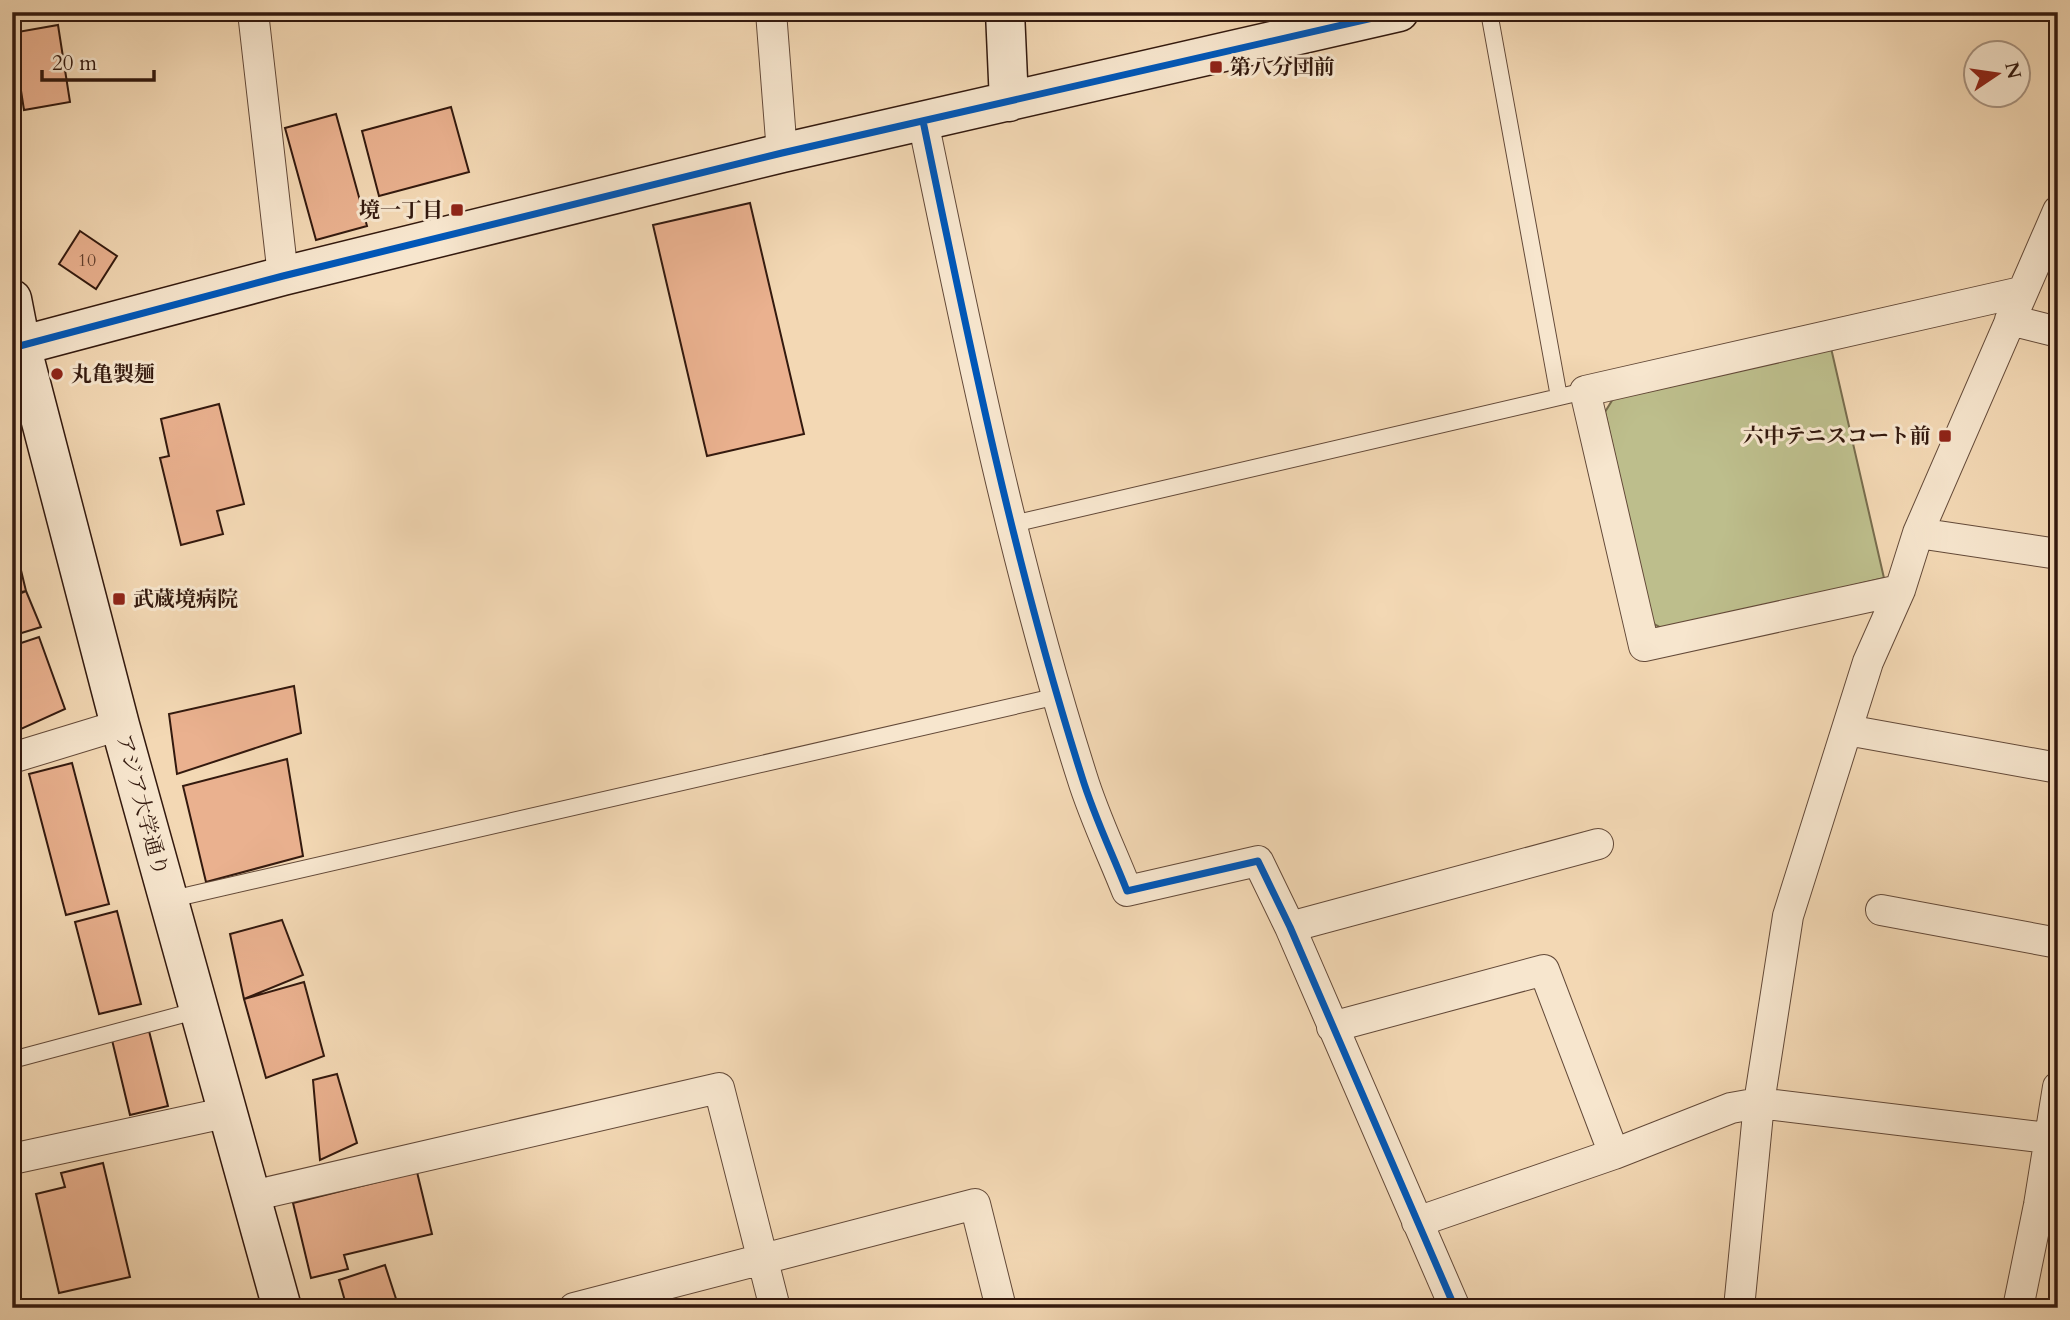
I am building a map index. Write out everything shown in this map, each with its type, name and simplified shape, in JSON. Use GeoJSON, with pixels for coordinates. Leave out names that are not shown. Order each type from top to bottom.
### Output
{"type":"FeatureCollection","features":[{"type":"Feature","properties":{"kind":"street"},"geometry":{"type":"LineString","coordinates":[[253,12],[283,276]]}},
{"type":"Feature","properties":{"kind":"street"},"geometry":{"type":"LineString","coordinates":[[771,12],[782,153]]}},
{"type":"Feature","properties":{"kind":"street"},"geometry":{"type":"LineString","coordinates":[[1005,12],[1009,102]]}},
{"type":"Feature","properties":{"kind":"street"},"geometry":{"type":"LineString","coordinates":[[17,346],[283,276],[782,153],[1009,102],[1352,18],[1399,12]]}},
{"type":"Feature","properties":{"kind":"street"},"geometry":{"type":"LineString","coordinates":[[923,121],[1013,524],[1058,696],[1083,780],[1127,891],[1258,861],[1290,927],[1455,1308]]}},
{"type":"Feature","properties":{"kind":"street"},"geometry":{"type":"LineString","coordinates":[[1739,1308],[1759,1103],[1788,916],[1868,662],[1900,590],[1918,533],[2058,211]]}},
{"type":"Feature","properties":{"kind":"street"},"geometry":{"type":"LineString","coordinates":[[1900,590],[1644,646],[1572,394],[2021,292]]}},
{"type":"Feature","properties":{"kind":"street","name":"アジア大学通り"},"geometry":{"type":"LineString","coordinates":[[12,299],[17,346],[282,1308]]}},
{"type":"Feature","properties":{"kind":"street"},"geometry":{"type":"LineString","coordinates":[[2010,320],[2058,332]]}},
{"type":"Feature","properties":{"kind":"street"},"geometry":{"type":"LineString","coordinates":[[1918,533],[2058,554]]}},
{"type":"Feature","properties":{"kind":"street"},"geometry":{"type":"LineString","coordinates":[[12,758],[120,725]]}},
{"type":"Feature","properties":{"kind":"street"},"geometry":{"type":"LineString","coordinates":[[1847,730],[2058,768]]}},
{"type":"Feature","properties":{"kind":"street"},"geometry":{"type":"LineString","coordinates":[[1290,927],[1598,844]]}},
{"type":"Feature","properties":{"kind":"street"},"geometry":{"type":"LineString","coordinates":[[1881,910],[2058,943]]}},
{"type":"Feature","properties":{"kind":"street"},"geometry":{"type":"LineString","coordinates":[[1332,1027],[1544,970],[1614,1154]]}},
{"type":"Feature","properties":{"kind":"street"},"geometry":{"type":"LineString","coordinates":[[2018,1308],[2048,1207],[2048,1138],[2058,1087]]}},
{"type":"Feature","properties":{"kind":"street"},"geometry":{"type":"LineString","coordinates":[[252,1196],[719,1088],[775,1308]]}},
{"type":"Feature","properties":{"kind":"street"},"geometry":{"type":"LineString","coordinates":[[1418,1222],[1614,1154],[1731,1108],[1759,1103],[2048,1138]]}},
{"type":"Feature","properties":{"kind":"street"},"geometry":{"type":"LineString","coordinates":[[12,1159],[229,1112]]}},
{"type":"Feature","properties":{"kind":"street"},"geometry":{"type":"LineString","coordinates":[[574,1308],[975,1204],[1001,1308]]}},
{"type":"Feature","properties":{"kind":"lane"},"geometry":{"type":"LineString","coordinates":[[1013,524],[1572,394],[1489,12]]}},
{"type":"Feature","properties":{"kind":"lane"},"geometry":{"type":"LineString","coordinates":[[168,900],[1058,696]]}},
{"type":"Feature","properties":{"kind":"lane"},"geometry":{"type":"LineString","coordinates":[[12,1060],[199,1010]]}},
{"type":"Feature","properties":{"kind":"green space"},"geometry":{"type":"Polygon","coordinates":[[[1831,348],[1884,578],[1665,630],[1652,623],[1605,412],[1613,399],[1831,348]]]}},
{"type":"Feature","properties":{"kind":"building"},"geometry":{"type":"Polygon","coordinates":[[[58,25],[70,102],[24,110],[12,33],[58,25]]]}},
{"type":"Feature","properties":{"kind":"building"},"geometry":{"type":"Polygon","coordinates":[[[451,107],[469,172],[379,196],[362,131],[451,107]]]}},
{"type":"Feature","properties":{"kind":"building"},"geometry":{"type":"Polygon","coordinates":[[[336,114],[367,226],[316,240],[285,128],[336,114]]]}},
{"type":"Feature","properties":{"kind":"building"},"geometry":{"type":"Polygon","coordinates":[[[750,203],[804,434],[707,456],[653,225],[750,203]]]}},
{"type":"Feature","properties":{"kind":"building"},"geometry":{"type":"Polygon","coordinates":[[[80,231],[117,256],[96,289],[59,264],[80,231]]]}},
{"type":"Feature","properties":{"kind":"building"},"geometry":{"type":"Polygon","coordinates":[[[219,404],[244,504],[217,511],[223,534],[181,545],[160,458],[169,456],[161,419],[219,404]]]}},
{"type":"Feature","properties":{"kind":"building"},"geometry":{"type":"Polygon","coordinates":[[[19,562],[26,591],[12,594],[12,565],[19,562]]]}},
{"type":"Feature","properties":{"kind":"building"},"geometry":{"type":"Polygon","coordinates":[[[26,591],[41,627],[12,636],[12,597],[26,591]]]}},
{"type":"Feature","properties":{"kind":"building"},"geometry":{"type":"Polygon","coordinates":[[[39,637],[65,709],[21,729],[12,703],[12,646],[39,637]]]}},
{"type":"Feature","properties":{"kind":"building"},"geometry":{"type":"Polygon","coordinates":[[[294,686],[301,733],[177,774],[169,714],[294,686]]]}},
{"type":"Feature","properties":{"kind":"building"},"geometry":{"type":"Polygon","coordinates":[[[287,759],[303,856],[206,882],[183,786],[287,759]]]}},
{"type":"Feature","properties":{"kind":"building"},"geometry":{"type":"Polygon","coordinates":[[[72,763],[109,904],[66,915],[29,774],[72,763]]]}},
{"type":"Feature","properties":{"kind":"building"},"geometry":{"type":"Polygon","coordinates":[[[117,911],[141,1004],[99,1014],[75,922],[117,911]]]}},
{"type":"Feature","properties":{"kind":"building"},"geometry":{"type":"Polygon","coordinates":[[[282,920],[303,975],[244,999],[230,934],[282,920]]]}},
{"type":"Feature","properties":{"kind":"building"},"geometry":{"type":"Polygon","coordinates":[[[304,982],[324,1056],[266,1078],[244,999],[304,982]]]}},
{"type":"Feature","properties":{"kind":"building"},"geometry":{"type":"Polygon","coordinates":[[[149,1031],[168,1106],[130,1115],[112,1040],[149,1031]]]}},
{"type":"Feature","properties":{"kind":"building"},"geometry":{"type":"Polygon","coordinates":[[[337,1074],[357,1143],[320,1160],[313,1080],[337,1074]]]}},
{"type":"Feature","properties":{"kind":"building"},"geometry":{"type":"Polygon","coordinates":[[[103,1163],[130,1277],[59,1293],[36,1194],[65,1187],[61,1173],[103,1163]]]}},
{"type":"Feature","properties":{"kind":"building"},"geometry":{"type":"Polygon","coordinates":[[[417,1172],[432,1234],[344,1255],[348,1269],[311,1278],[293,1203],[417,1172]]]}},
{"type":"Feature","properties":{"kind":"building"},"geometry":{"type":"Polygon","coordinates":[[[385,1265],[399,1308],[347,1308],[339,1280],[385,1265]]]}},
{"type":"Feature","properties":{"kind":"cycle path"},"geometry":{"type":"LineString","coordinates":[[12,348],[283,276],[782,153],[1399,12]]}},
{"type":"Feature","properties":{"kind":"cycle path"},"geometry":{"type":"LineString","coordinates":[[923,121],[975,368],[1035,615],[1087,792],[1127,891],[1258,861],[1290,927],[1455,1308]]}},
{"type":"Feature","properties":{"kind":"place","name":"第八分団前"},"geometry":{"type":"Point","coordinates":[1216,67]}},
{"type":"Feature","properties":{"kind":"place","name":"境一丁目"},"geometry":{"type":"Point","coordinates":[457,210]}},
{"type":"Feature","properties":{"kind":"place","name":"丸亀製麺"},"geometry":{"type":"Point","coordinates":[57,374]}},
{"type":"Feature","properties":{"kind":"place","name":"六中テニスコート前"},"geometry":{"type":"Point","coordinates":[1945,436]}},
{"type":"Feature","properties":{"kind":"place","name":"武蔵境病院"},"geometry":{"type":"Point","coordinates":[119,599]}}]}
